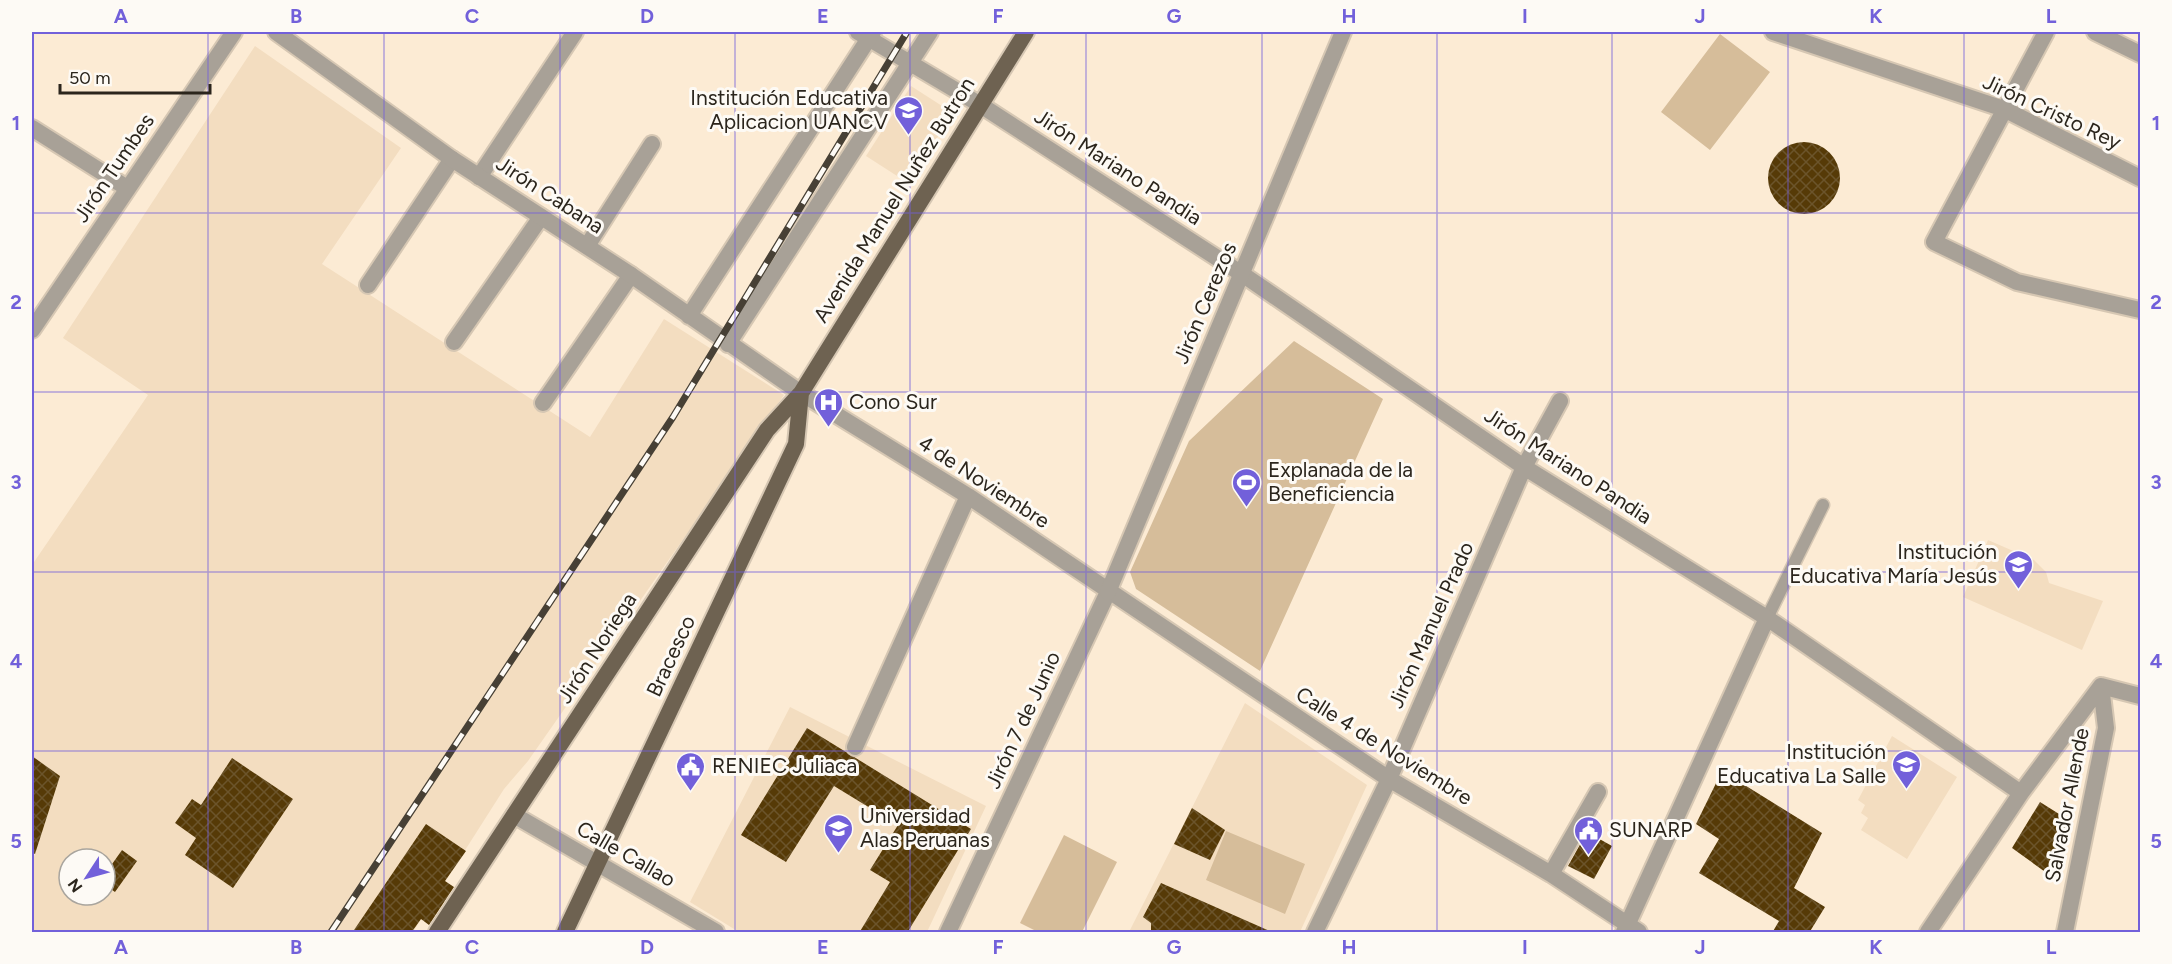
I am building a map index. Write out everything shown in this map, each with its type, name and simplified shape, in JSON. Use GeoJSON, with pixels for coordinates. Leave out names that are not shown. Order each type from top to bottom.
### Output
{"type":"FeatureCollection","features":[{"type":"Feature","properties":{"kind":"main road","name":"Avenida Manuel Nuñez Butron"},"geometry":{"type":"LineString","coordinates":[[801,393],[979,104],[1026,32]]}},
{"type":"Feature","properties":{"kind":"main road","name":"Jirón Noriega"},"geometry":{"type":"LineString","coordinates":[[437,933],[766,430],[801,393]]}},
{"type":"Feature","properties":{"kind":"main road","name":"Bracesco"},"geometry":{"type":"LineString","coordinates":[[564,933],[796,444],[801,393]]}},
{"type":"Feature","properties":{"kind":"street","name":"Jirón Tumbes"},"geometry":{"type":"LineString","coordinates":[[32,330],[234,32]]}},
{"type":"Feature","properties":{"kind":"street","name":"Jirón Cabana"},"geometry":{"type":"LineString","coordinates":[[276,32],[452,159],[631,275],[801,393]]}},
{"type":"Feature","properties":{"kind":"street"},"geometry":{"type":"LineString","coordinates":[[479,177],[575,32]]}},
{"type":"Feature","properties":{"kind":"street"},"geometry":{"type":"LineString","coordinates":[[728,344],[930,32]]}},
{"type":"Feature","properties":{"kind":"street","name":"Jirón Cerezos"},"geometry":{"type":"LineString","coordinates":[[1108,592],[1343,32]]}},
{"type":"Feature","properties":{"kind":"street","name":"Jirón Cristo Rey"},"geometry":{"type":"LineString","coordinates":[[1773,32],[2004,109],[2140,178]]}},
{"type":"Feature","properties":{"kind":"street"},"geometry":{"type":"LineString","coordinates":[[2046,32],[1934,242],[2017,282],[2140,310]]}},
{"type":"Feature","properties":{"kind":"street"},"geometry":{"type":"LineString","coordinates":[[2095,32],[2140,54]]}},
{"type":"Feature","properties":{"kind":"street"},"geometry":{"type":"LineString","coordinates":[[689,316],[866,34]]}},
{"type":"Feature","properties":{"kind":"street","name":"Jirón Mariano Pandia"},"geometry":{"type":"LineString","coordinates":[[866,34],[1242,274],[1524,467],[1767,618],[2021,793]]}},
{"type":"Feature","properties":{"kind":"street"},"geometry":{"type":"LineString","coordinates":[[32,128],[127,188]]}},
{"type":"Feature","properties":{"kind":"street"},"geometry":{"type":"LineString","coordinates":[[587,246],[652,144]]}},
{"type":"Feature","properties":{"kind":"street"},"geometry":{"type":"LineString","coordinates":[[368,285],[452,159]]}},
{"type":"Feature","properties":{"kind":"street"},"geometry":{"type":"LineString","coordinates":[[454,342],[541,217]]}},
{"type":"Feature","properties":{"kind":"street"},"geometry":{"type":"LineString","coordinates":[[543,403],[631,275]]}},
{"type":"Feature","properties":{"kind":"street","name":"4 de Noviembre"},"geometry":{"type":"LineString","coordinates":[[801,393],[968,496],[1108,592]]}},
{"type":"Feature","properties":{"kind":"street","name":"Jirón Manuel Prado"},"geometry":{"type":"LineString","coordinates":[[1315,933],[1389,779],[1524,467],[1560,401]]}},
{"type":"Feature","properties":{"kind":"street"},"geometry":{"type":"LineString","coordinates":[[855,747],[968,496]]}},
{"type":"Feature","properties":{"kind":"street","name":"Calle 4 de Noviembre"},"geometry":{"type":"LineString","coordinates":[[1108,592],[1389,779],[1551,874],[1631,930]]}},
{"type":"Feature","properties":{"kind":"street","name":"Jirón 7 de Junio"},"geometry":{"type":"LineString","coordinates":[[948,933],[1108,592]]}},
{"type":"Feature","properties":{"kind":"street"},"geometry":{"type":"LineString","coordinates":[[1631,930],[1767,618]]}},
{"type":"Feature","properties":{"kind":"street"},"geometry":{"type":"LineString","coordinates":[[1928,933],[2021,793],[2101,686],[2140,696]]}},
{"type":"Feature","properties":{"kind":"street","name":"Salvador Allende"},"geometry":{"type":"LineString","coordinates":[[2065,933],[2106,728],[2101,686]]}},
{"type":"Feature","properties":{"kind":"street"},"geometry":{"type":"LineString","coordinates":[[1551,874],[1598,792]]}},
{"type":"Feature","properties":{"kind":"street","name":"Calle Callao"},"geometry":{"type":"LineString","coordinates":[[514,814],[716,933]]}},
{"type":"Feature","properties":{"kind":"lane"},"geometry":{"type":"LineString","coordinates":[[1767,618],[1823,505]]}},
{"type":"Feature","properties":{"kind":"shaded area"},"geometry":{"type":"Polygon","coordinates":[[[1720,34],[1770,72],[1710,150],[1661,112],[1720,34]]]}},
{"type":"Feature","properties":{"kind":"shaded area"},"geometry":{"type":"Polygon","coordinates":[[[255,46],[401,148],[322,264],[590,437],[664,319],[784,395],[528,761],[504,789],[413,932],[32,932],[32,863],[60,776],[32,756],[32,565],[148,395],[63,338],[255,46]]]}},
{"type":"Feature","properties":{"kind":"shaded area","name":"Institución Educativa Aplicacion UANCV"},"geometry":{"type":"Polygon","coordinates":[[[911,86],[953,113],[908,183],[866,156],[911,86]]]}},
{"type":"Feature","properties":{"kind":"shaded area","name":"Explanada de la Beneficiencia"},"geometry":{"type":"Polygon","coordinates":[[[1294,341],[1383,399],[1260,671],[1136,589],[1130,572],[1189,441],[1294,341]]]}},
{"type":"Feature","properties":{"kind":"shaded area","name":"Institución Educativa María Jesús"},"geometry":{"type":"Polygon","coordinates":[[[1988,540],[2034,560],[2046,572],[2049,583],[2103,601],[2082,650],[1963,597],[1988,540]]]}},
{"type":"Feature","properties":{"kind":"shaded area"},"geometry":{"type":"Polygon","coordinates":[[[1245,703],[1367,785],[1300,932],[1129,932],[1245,703]]]}},
{"type":"Feature","properties":{"kind":"shaded area","name":"Universidad Alas Peruanas"},"geometry":{"type":"Polygon","coordinates":[[[790,707],[986,806],[927,932],[739,932],[690,902],[790,707]]]}},
{"type":"Feature","properties":{"kind":"shaded area","name":"Institución Educativa La Salle"},"geometry":{"type":"Polygon","coordinates":[[[1892,736],[1957,777],[1907,859],[1861,830],[1868,818],[1861,813],[1865,805],[1858,800],[1892,736]]]}},
{"type":"Feature","properties":{"kind":"shaded area"},"geometry":{"type":"Polygon","coordinates":[[[1226,831],[1305,864],[1285,914],[1206,880],[1226,831]]]}},
{"type":"Feature","properties":{"kind":"shaded area"},"geometry":{"type":"Polygon","coordinates":[[[1064,835],[1117,862],[1082,932],[1038,932],[1020,923],[1064,835]]]}},
{"type":"Feature","properties":{"kind":"building"},"geometry":{"type":"Polygon","coordinates":[[[1804,142],[1824,148],[1834,158],[1840,178],[1834,198],[1824,208],[1804,214],[1784,208],[1774,198],[1768,178],[1774,158],[1784,148],[1804,142]]]}},
{"type":"Feature","properties":{"kind":"building"},"geometry":{"type":"Polygon","coordinates":[[[807,728],[971,829],[907,933],[859,933],[890,882],[870,870],[898,825],[834,786],[786,862],[741,835],[807,728]]]}},
{"type":"Feature","properties":{"kind":"building"},"geometry":{"type":"Polygon","coordinates":[[[32,756],[60,776],[35,854],[32,853],[32,756]]]}},
{"type":"Feature","properties":{"kind":"building"},"geometry":{"type":"Polygon","coordinates":[[[232,758],[293,799],[233,888],[185,855],[196,838],[175,823],[192,799],[201,805],[232,758]]]}},
{"type":"Feature","properties":{"kind":"building"},"geometry":{"type":"Polygon","coordinates":[[[1722,771],[1822,833],[1794,888],[1825,907],[1809,933],[1772,933],[1779,921],[1699,873],[1719,839],[1696,824],[1722,771]]]}},
{"type":"Feature","properties":{"kind":"building"},"geometry":{"type":"Polygon","coordinates":[[[2040,802],[2067,819],[2055,879],[2012,848],[2040,802]]]}},
{"type":"Feature","properties":{"kind":"building"},"geometry":{"type":"Polygon","coordinates":[[[1192,808],[1225,830],[1210,860],[1174,844],[1192,808]]]}},
{"type":"Feature","properties":{"kind":"building"},"geometry":{"type":"Polygon","coordinates":[[[426,824],[466,851],[445,881],[454,887],[429,925],[421,919],[411,933],[352,933],[426,824]]]}},
{"type":"Feature","properties":{"kind":"building","name":"SUNARP"},"geometry":{"type":"Polygon","coordinates":[[[1587,832],[1612,846],[1594,879],[1568,866],[1587,832]]]}},
{"type":"Feature","properties":{"kind":"building"},"geometry":{"type":"Polygon","coordinates":[[[122,850],[137,861],[117,889],[117,857],[122,850]]]}},
{"type":"Feature","properties":{"kind":"building"},"geometry":{"type":"Polygon","coordinates":[[[1161,883],[1274,933],[1151,933],[1151,923],[1143,917],[1161,883]]]}},
{"type":"Feature","properties":{"kind":"railway"},"geometry":{"type":"LineString","coordinates":[[331,932],[673,417],[907,32]]}},
{"type":"Feature","properties":{"kind":"place","name":"Institución Educativa Aplicacion UANCV"},"geometry":{"type":"Point","coordinates":[909,136]}},
{"type":"Feature","properties":{"kind":"place","name":"Cono Sur"},"geometry":{"type":"Point","coordinates":[828,428]}},
{"type":"Feature","properties":{"kind":"place","name":"Explanada de la Beneficiencia"},"geometry":{"type":"Point","coordinates":[1247,508]}},
{"type":"Feature","properties":{"kind":"place","name":"Institución Educativa María Jesús"},"geometry":{"type":"Point","coordinates":[2018,590]}},
{"type":"Feature","properties":{"kind":"place","name":"Institución Educativa La Salle"},"geometry":{"type":"Point","coordinates":[1907,790]}},
{"type":"Feature","properties":{"kind":"place","name":"RENIEC Juliaca"},"geometry":{"type":"Point","coordinates":[691,792]}},
{"type":"Feature","properties":{"kind":"place","name":"Universidad Alas Peruanas"},"geometry":{"type":"Point","coordinates":[839,854]}},
{"type":"Feature","properties":{"kind":"place","name":"SUNARP"},"geometry":{"type":"Point","coordinates":[1588,856]}}]}
